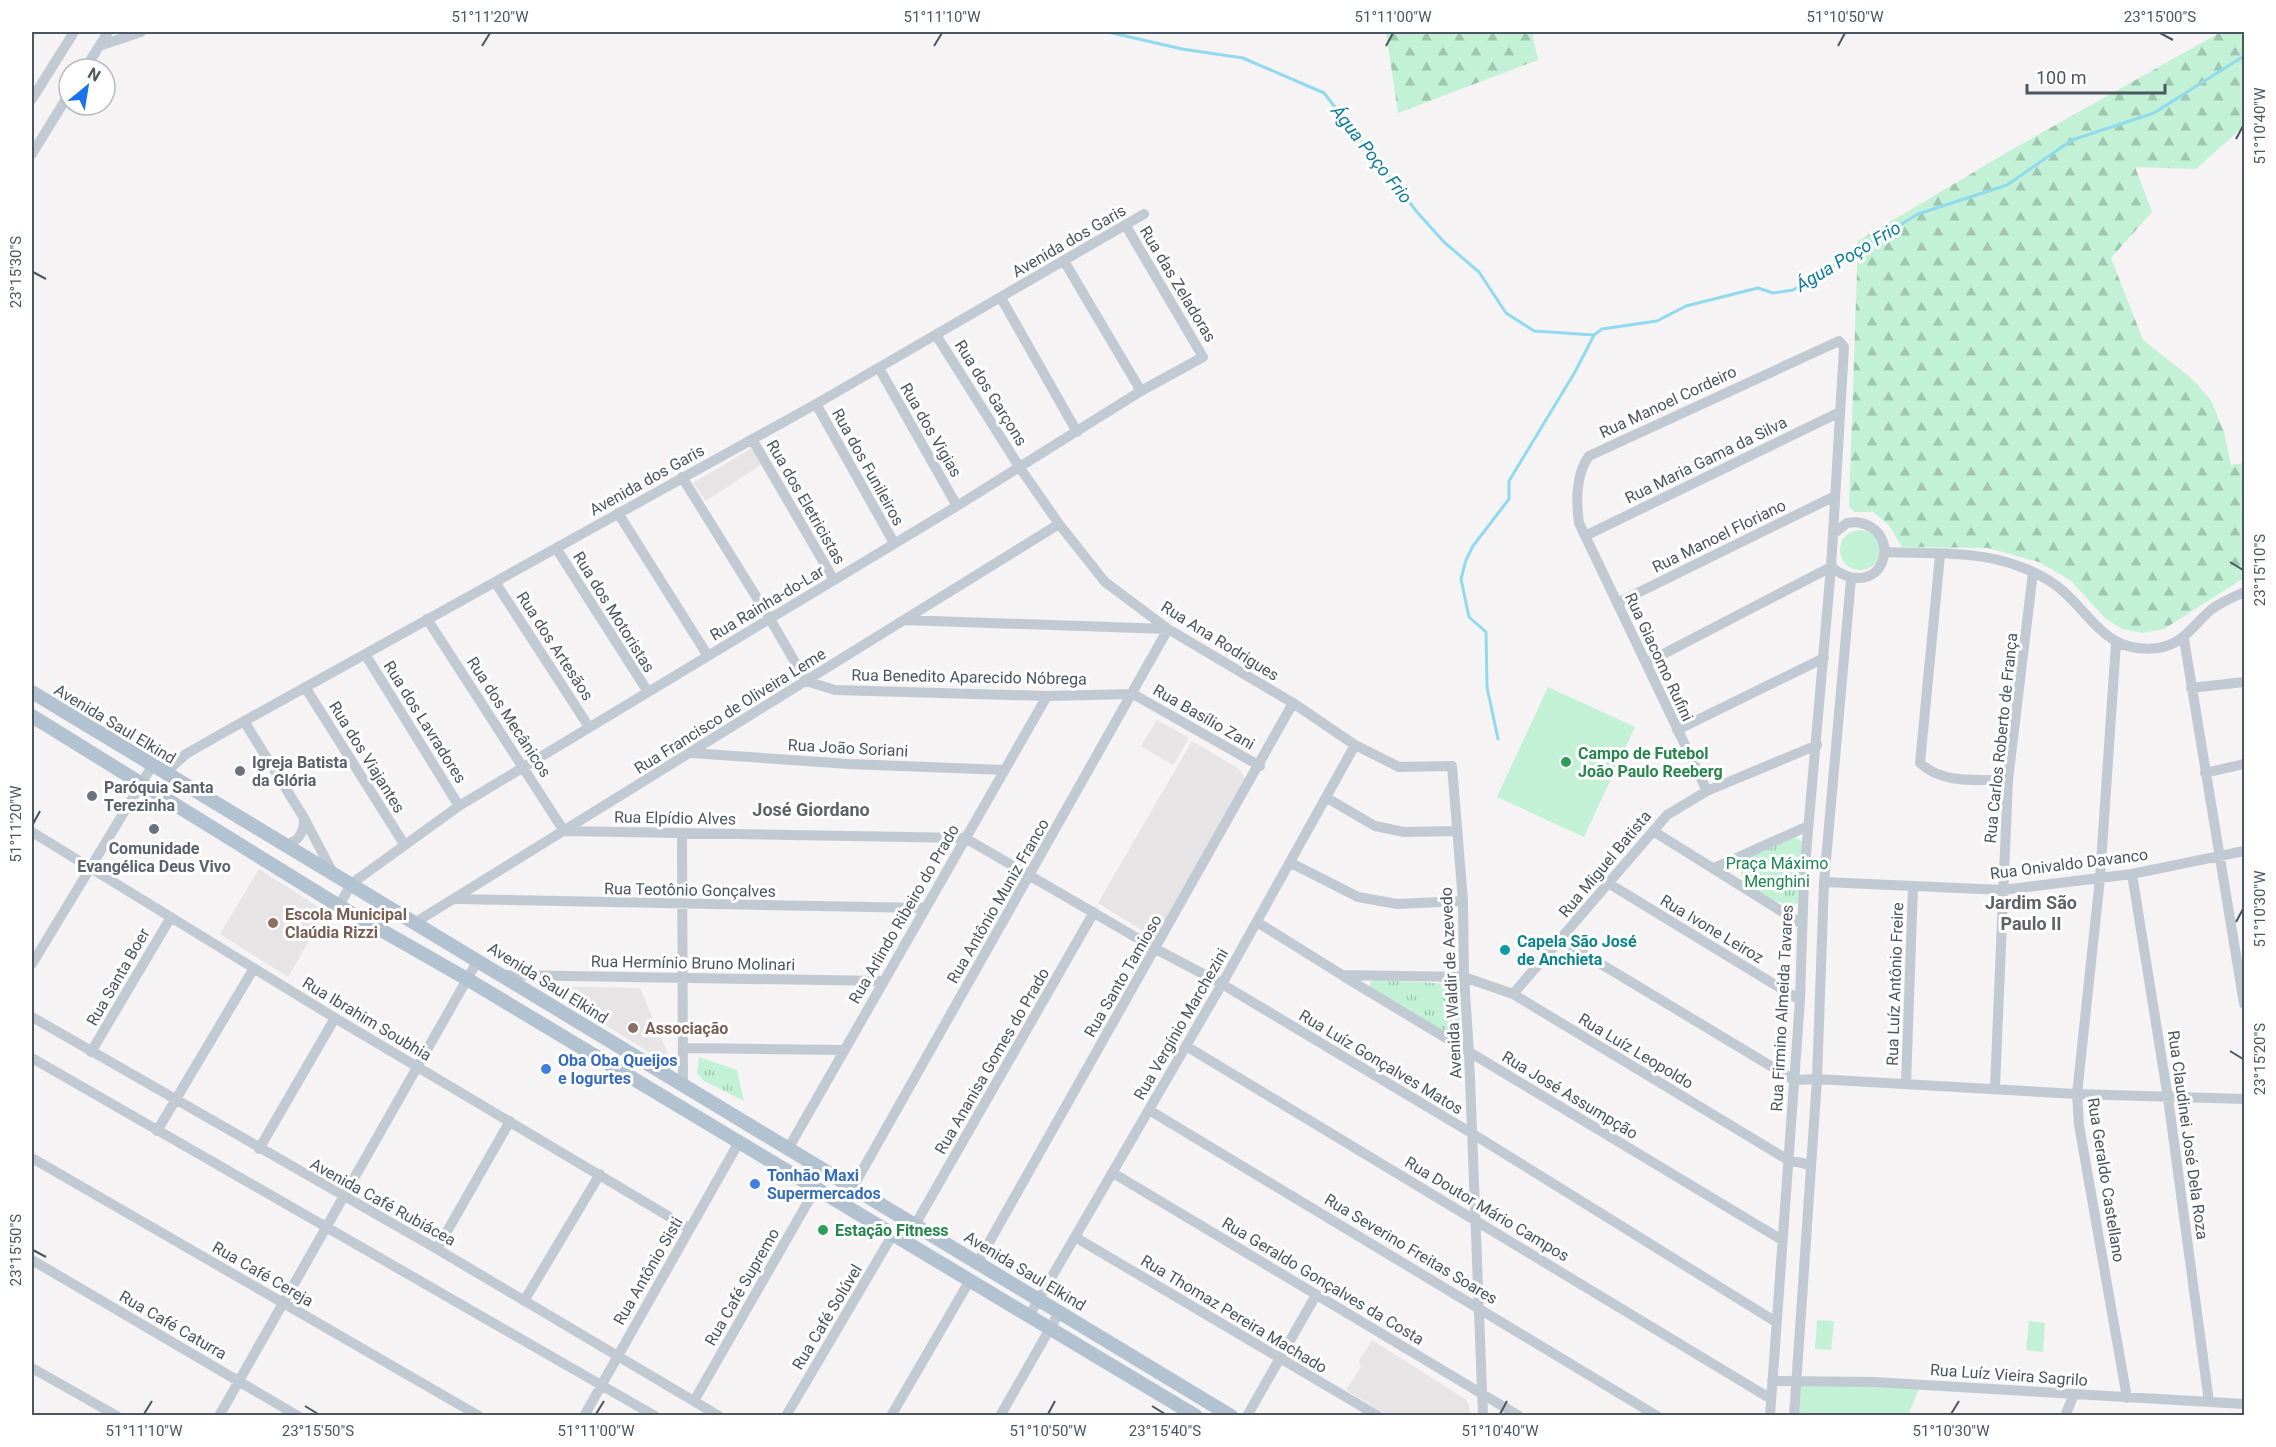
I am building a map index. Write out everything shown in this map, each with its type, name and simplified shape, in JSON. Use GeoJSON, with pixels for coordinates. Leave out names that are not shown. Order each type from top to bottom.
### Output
{"type":"FeatureCollection","features":[{"type":"Feature","properties":{"kind":"main road","name":"Avenida Saul Elkind"},"geometry":{"type":"LineString","coordinates":[[32,692],[1231,1416]]}},
{"type":"Feature","properties":{"kind":"main road"},"geometry":{"type":"LineString","coordinates":[[32,716],[339,906],[467,979],[1196,1416]]}},
{"type":"Feature","properties":{"kind":"street"},"geometry":{"type":"LineString","coordinates":[[32,99],[74,32]]}},
{"type":"Feature","properties":{"kind":"street"},"geometry":{"type":"LineString","coordinates":[[92,57],[108,32]]}},
{"type":"Feature","properties":{"kind":"street"},"geometry":{"type":"LineString","coordinates":[[99,46],[141,32]]}},
{"type":"Feature","properties":{"kind":"street"},"geometry":{"type":"LineString","coordinates":[[32,154],[57,113]]}},
{"type":"Feature","properties":{"kind":"street","name":"Avenida dos Garis"},"geometry":{"type":"LineString","coordinates":[[165,773],[186,754],[816,404],[1144,214]]}},
{"type":"Feature","properties":{"kind":"street","name":"Rua das Zeladoras"},"geometry":{"type":"LineString","coordinates":[[1126,226],[1203,357]]}},
{"type":"Feature","properties":{"kind":"street"},"geometry":{"type":"LineString","coordinates":[[1064,261],[1141,391]]}},
{"type":"Feature","properties":{"kind":"street"},"geometry":{"type":"LineString","coordinates":[[1001,298],[1077,432]]}},
{"type":"Feature","properties":{"kind":"street","name":"Rua dos Garçons"},"geometry":{"type":"LineString","coordinates":[[936,334],[1020,468]]}},
{"type":"Feature","properties":{"kind":"street","name":"Rua Firmino Almeida Tavares"},"geometry":{"type":"LineString","coordinates":[[1770,1416],[1800,1000],[1808,826],[1831,567],[1844,347],[1842,342],[1836,341]]}},
{"type":"Feature","properties":{"kind":"street","name":"Rua Manoel Cordeiro"},"geometry":{"type":"LineString","coordinates":[[1585,536],[1579,523],[1577,504],[1582,470],[1589,456],[1836,341]]}},
{"type":"Feature","properties":{"kind":"street","name":"Rua Rainha-do-Lar"},"geometry":{"type":"LineString","coordinates":[[351,884],[459,806],[1020,468],[1141,391],[1203,357]]}},
{"type":"Feature","properties":{"kind":"street","name":"Rua dos Vigias"},"geometry":{"type":"LineString","coordinates":[[879,368],[957,506]]}},
{"type":"Feature","properties":{"kind":"street","name":"Rua dos Funileiros"},"geometry":{"type":"LineString","coordinates":[[816,404],[894,543]]}},
{"type":"Feature","properties":{"kind":"street","name":"Rua Maria Gama da Silva"},"geometry":{"type":"LineString","coordinates":[[1585,536],[1840,412]]}},
{"type":"Feature","properties":{"kind":"street","name":"Rua dos Eletricistas"},"geometry":{"type":"LineString","coordinates":[[752,439],[834,580]]}},
{"type":"Feature","properties":{"kind":"street","name":"Rua Ana Rodrigues"},"geometry":{"type":"LineString","coordinates":[[1020,468],[1059,524],[1105,582],[1168,629],[1293,703],[1355,745],[1400,767],[1452,766]]}},
{"type":"Feature","properties":{"kind":"street"},"geometry":{"type":"LineString","coordinates":[[682,477],[806,681]]}},
{"type":"Feature","properties":{"kind":"street","name":"Rua Manoel Floriano"},"geometry":{"type":"LineString","coordinates":[[1617,603],[1834,496]]}},
{"type":"Feature","properties":{"kind":"street"},"geometry":{"type":"LineString","coordinates":[[618,513],[708,656]]}},
{"type":"Feature","properties":{"kind":"street","name":"Rua Francisco de Oliveira Leme"},"geometry":{"type":"LineString","coordinates":[[416,922],[1059,524]]}},
{"type":"Feature","properties":{"kind":"street"},"geometry":{"type":"LineString","coordinates":[[1646,663],[1831,567],[1851,579],[1871,576],[1878,569],[1885,552],[1880,534],[1865,524],[1847,524],[1833,534]]}},
{"type":"Feature","properties":{"kind":"street","name":"Rua Giacomo Rufini"},"geometry":{"type":"LineString","coordinates":[[1585,536],[1707,791]]}},
{"type":"Feature","properties":{"kind":"street","name":"Rua dos Motoristas"},"geometry":{"type":"LineString","coordinates":[[556,548],[648,692]]}},
{"type":"Feature","properties":{"kind":"street"},"geometry":{"type":"LineString","coordinates":[[1885,552],[1998,560],[2033,572],[2063,591],[2094,625],[2116,643],[2133,647],[2158,648],[2184,639],[2213,609],[2244,592]]}},
{"type":"Feature","properties":{"kind":"street"},"geometry":{"type":"LineString","coordinates":[[1940,555],[1920,763],[1929,772],[1948,778],[2008,780]]}},
{"type":"Feature","properties":{"kind":"street","name":"Rua Carlos Roberto de França"},"geometry":{"type":"LineString","coordinates":[[1995,1087],[2008,780],[2033,572]]}},
{"type":"Feature","properties":{"kind":"street"},"geometry":{"type":"LineString","coordinates":[[1794,1416],[1817,1079],[1824,882],[1851,579]]}},
{"type":"Feature","properties":{"kind":"street","name":"Rua dos Artesãos"},"geometry":{"type":"LineString","coordinates":[[495,582],[589,727]]}},
{"type":"Feature","properties":{"kind":"street","name":"Rua dos Mecânicos"},"geometry":{"type":"LineString","coordinates":[[427,620],[524,766],[564,831]]}},
{"type":"Feature","properties":{"kind":"street"},"geometry":{"type":"LineString","coordinates":[[904,620],[1168,629]]}},
{"type":"Feature","properties":{"kind":"street","name":"Rua Antônio Muniz Franco"},"geometry":{"type":"LineString","coordinates":[[853,1186],[1031,875],[1168,629]]}},
{"type":"Feature","properties":{"kind":"street"},"geometry":{"type":"LineString","coordinates":[[2184,639],[2244,1004]]}},
{"type":"Feature","properties":{"kind":"street","name":"Rua Geraldo Castellano"},"geometry":{"type":"LineString","coordinates":[[2116,643],[2100,878],[2077,1094],[2079,1125],[2127,1398]]}},
{"type":"Feature","properties":{"kind":"street","name":"Rua dos Lavradores"},"geometry":{"type":"LineString","coordinates":[[365,654],[459,806]]}},
{"type":"Feature","properties":{"kind":"street"},"geometry":{"type":"LineString","coordinates":[[1677,730],[1824,658]]}},
{"type":"Feature","properties":{"kind":"street","name":"Rua Benedito Aparecido Nóbrega"},"geometry":{"type":"LineString","coordinates":[[806,681],[835,690],[1047,696],[1133,694]]}},
{"type":"Feature","properties":{"kind":"street"},"geometry":{"type":"LineString","coordinates":[[2191,688],[2244,682]]}},
{"type":"Feature","properties":{"kind":"street","name":"Rua dos Viajantes"},"geometry":{"type":"LineString","coordinates":[[305,687],[404,844]]}},
{"type":"Feature","properties":{"kind":"street","name":"Rua Basílio Zani"},"geometry":{"type":"LineString","coordinates":[[1133,694],[1260,766]]}},
{"type":"Feature","properties":{"kind":"street","name":"Rua Arlindo Ribeiro do Prado"},"geometry":{"type":"LineString","coordinates":[[788,1149],[1047,696]]}},
{"type":"Feature","properties":{"kind":"street","name":"Rua Santo Tamioso"},"geometry":{"type":"LineString","coordinates":[[978,1262],[1260,766],[1293,703]]}},
{"type":"Feature","properties":{"kind":"street"},"geometry":{"type":"LineString","coordinates":[[244,721],[304,818],[333,873]]}},
{"type":"Feature","properties":{"kind":"street","name":"Rua Vergínio Marchezini"},"geometry":{"type":"LineString","coordinates":[[1029,1316],[1222,984],[1355,745]]}},
{"type":"Feature","properties":{"kind":"street","name":"Rua Miguel Batista"},"geometry":{"type":"LineString","coordinates":[[1513,994],[1667,815],[1707,791],[1817,745]]}},
{"type":"Feature","properties":{"kind":"street","name":"Rua João Soriani"},"geometry":{"type":"LineString","coordinates":[[691,753],[849,764],[1005,770]]}},
{"type":"Feature","properties":{"kind":"street"},"geometry":{"type":"LineString","coordinates":[[2205,773],[2244,764]]}},
{"type":"Feature","properties":{"kind":"street"},"geometry":{"type":"LineString","coordinates":[[32,964],[140,782],[152,766]]}},
{"type":"Feature","properties":{"kind":"street","name":"Avenida Waldir de Azevedo"},"geometry":{"type":"LineString","coordinates":[[1452,766],[1463,902],[1464,977],[1473,1134],[1483,1416]]}},
{"type":"Feature","properties":{"kind":"street"},"geometry":{"type":"LineString","coordinates":[[1327,798],[1375,826],[1404,832],[1457,831]]}},
{"type":"Feature","properties":{"kind":"street"},"geometry":{"type":"LineString","coordinates":[[284,845],[298,839],[304,830],[304,818]]}},
{"type":"Feature","properties":{"kind":"street"},"geometry":{"type":"LineString","coordinates":[[1714,868],[1808,826]]}},
{"type":"Feature","properties":{"kind":"street","name":"Rua Elpídio Alves"},"geometry":{"type":"LineString","coordinates":[[564,831],[965,838]]}},
{"type":"Feature","properties":{"kind":"street"},"geometry":{"type":"LineString","coordinates":[[1653,831],[1802,924]]}},
{"type":"Feature","properties":{"kind":"street","name":"Rua Ibrahim Soubhia"},"geometry":{"type":"LineString","coordinates":[[32,832],[335,1018],[690,1229]]}},
{"type":"Feature","properties":{"kind":"street"},"geometry":{"type":"LineString","coordinates":[[682,834],[683,1086]]}},
{"type":"Feature","properties":{"kind":"street","name":"Rua Luíz Gonçalves Matos"},"geometry":{"type":"LineString","coordinates":[[965,838],[1156,949],[1222,984],[1473,1134],[1776,1322]]}},
{"type":"Feature","properties":{"kind":"street","name":"Rua Onivaldo Davanco"},"geometry":{"type":"LineString","coordinates":[[1824,882],[2003,890],[2132,874],[2244,851]]}},
{"type":"Feature","properties":{"kind":"street"},"geometry":{"type":"LineString","coordinates":[[1291,863],[1358,897],[1397,904],[1463,902]]}},
{"type":"Feature","properties":{"kind":"street","name":"Rua Claudinei José Dela Roza"},"geometry":{"type":"LineString","coordinates":[[2132,874],[2168,1098],[2209,1402]]}},
{"type":"Feature","properties":{"kind":"street","name":"Rua Ivone Leiroz"},"geometry":{"type":"LineString","coordinates":[[1608,883],[1800,1000]]}},
{"type":"Feature","properties":{"kind":"street"},"geometry":{"type":"LineString","coordinates":[[339,906],[351,884]]}},
{"type":"Feature","properties":{"kind":"street","name":"Rua Luíz Antônio Freire"},"geometry":{"type":"LineString","coordinates":[[1906,1084],[1913,886]]}},
{"type":"Feature","properties":{"kind":"street","name":"Rua Teotônio Gonçalves"},"geometry":{"type":"LineString","coordinates":[[454,899],[925,908]]}},
{"type":"Feature","properties":{"kind":"street","name":"Rua Ananisa Gomes do Prado"},"geometry":{"type":"LineString","coordinates":[[915,1225],[1095,912]]}},
{"type":"Feature","properties":{"kind":"street","name":"Rua Santa Boer"},"geometry":{"type":"LineString","coordinates":[[91,1052],[171,917]]}},
{"type":"Feature","properties":{"kind":"street","name":"Rua José Assumpção"},"geometry":{"type":"LineString","coordinates":[[1257,922],[1469,1053],[1782,1240]]}},
{"type":"Feature","properties":{"kind":"street"},"geometry":{"type":"LineString","coordinates":[[2233,935],[2244,934]]}},
{"type":"Feature","properties":{"kind":"street"},"geometry":{"type":"LineString","coordinates":[[1561,940],[1794,1080],[1995,1087],[2168,1098],[2244,1099]]}},
{"type":"Feature","properties":{"kind":"street"},"geometry":{"type":"LineString","coordinates":[[219,1416],[478,960]]}},
{"type":"Feature","properties":{"kind":"street"},"geometry":{"type":"LineString","coordinates":[[157,1131],[254,968]]}},
{"type":"Feature","properties":{"kind":"street","name":"Rua Hermínio Bruno Molinari"},"geometry":{"type":"LineString","coordinates":[[504,975],[882,981]]}},
{"type":"Feature","properties":{"kind":"street","name":"Rua Luíz Leopoldo"},"geometry":{"type":"LineString","coordinates":[[1342,975],[1464,977],[1513,994],[1788,1160],[1811,1165]]}},
{"type":"Feature","properties":{"kind":"street","name":"Avenida Café Rubiácea"},"geometry":{"type":"LineString","coordinates":[[32,1017],[175,1101],[437,1249],[719,1416]]}},
{"type":"Feature","properties":{"kind":"street"},"geometry":{"type":"LineString","coordinates":[[259,1149],[335,1018]]}},
{"type":"Feature","properties":{"kind":"street","name":"Rua Doutor Mário Campos"},"geometry":{"type":"LineString","coordinates":[[1186,1046],[1771,1399]]}},
{"type":"Feature","properties":{"kind":"street"},"geometry":{"type":"LineString","coordinates":[[683,1048],[843,1050]]}},
{"type":"Feature","properties":{"kind":"street"},"geometry":{"type":"LineString","coordinates":[[32,1058],[655,1416]]}},
{"type":"Feature","properties":{"kind":"street","name":"Rua Severino Freitas Soares"},"geometry":{"type":"LineString","coordinates":[[1149,1110],[1657,1416]]}},
{"type":"Feature","properties":{"kind":"street"},"geometry":{"type":"LineString","coordinates":[[437,1249],[510,1121]]}},
{"type":"Feature","properties":{"kind":"street","name":"Rua Antônio Sisti"},"geometry":{"type":"LineString","coordinates":[[584,1416],[739,1142]]}},
{"type":"Feature","properties":{"kind":"street","name":"Rua Café Cereja"},"geometry":{"type":"LineString","coordinates":[[32,1158],[479,1416]]}},
{"type":"Feature","properties":{"kind":"street","name":"Rua Geraldo Gonçalves da Costa"},"geometry":{"type":"LineString","coordinates":[[1113,1173],[1519,1416]]}},
{"type":"Feature","properties":{"kind":"street"},"geometry":{"type":"LineString","coordinates":[[524,1301],[600,1174]]}},
{"type":"Feature","properties":{"kind":"street","name":"Rua Café Supremo"},"geometry":{"type":"LineString","coordinates":[[694,1401],[816,1188]]}},
{"type":"Feature","properties":{"kind":"street","name":"Rua Café Solúvel"},"geometry":{"type":"LineString","coordinates":[[786,1416],[893,1234]]}},
{"type":"Feature","properties":{"kind":"street","name":"Rua Thomaz Pereira Machado"},"geometry":{"type":"LineString","coordinates":[[1075,1237],[1378,1416]]}},
{"type":"Feature","properties":{"kind":"street","name":"Rua Café Caturra"},"geometry":{"type":"LineString","coordinates":[[32,1260],[298,1416]]}},
{"type":"Feature","properties":{"kind":"street"},"geometry":{"type":"LineString","coordinates":[[891,1416],[970,1280]]}},
{"type":"Feature","properties":{"kind":"street"},"geometry":{"type":"LineString","coordinates":[[1248,1416],[1316,1294]]}},
{"type":"Feature","properties":{"kind":"street"},"geometry":{"type":"LineString","coordinates":[[1000,1416],[1060,1311]]}},
{"type":"Feature","properties":{"kind":"street"},"geometry":{"type":"LineString","coordinates":[[32,1368],[117,1416]]}},
{"type":"Feature","properties":{"kind":"street","name":"Rua Luíz Vieira Sagrilo"},"geometry":{"type":"LineString","coordinates":[[1772,1381],[1874,1382],[2244,1404]]}},
{"type":"Feature","properties":{"kind":"street"},"geometry":{"type":"LineString","coordinates":[[2065,1416],[2074,1394]]}},
{"type":"Feature","properties":{"kind":"shaded area"},"geometry":{"type":"Polygon","coordinates":[[[752,448],[762,464],[706,501],[693,483],[752,448]]]}},
{"type":"Feature","properties":{"kind":"shaded area"},"geometry":{"type":"Polygon","coordinates":[[[1157,720],[1189,738],[1173,765],[1141,746],[1157,720]]]}},
{"type":"Feature","properties":{"kind":"shaded area"},"geometry":{"type":"Polygon","coordinates":[[[1192,741],[1239,769],[1247,780],[1156,939],[1098,903],[1192,741]]]}},
{"type":"Feature","properties":{"kind":"shaded area","name":"Escola Municipal Claúdia Rizzi"},"geometry":{"type":"Polygon","coordinates":[[[259,869],[326,912],[288,977],[220,934],[259,869]]]}},
{"type":"Feature","properties":{"kind":"shaded area","name":"Associação"},"geometry":{"type":"Polygon","coordinates":[[[544,986],[640,988],[674,1068],[544,986]]]}},
{"type":"Feature","properties":{"kind":"shaded area"},"geometry":{"type":"Polygon","coordinates":[[[1372,1340],[1465,1399],[1471,1415],[1387,1415],[1346,1390],[1361,1367],[1359,1361],[1372,1340]]]}},
{"type":"Feature","properties":{"kind":"green space"},"geometry":{"type":"Polygon","coordinates":[[[1386,32],[1532,32],[1538,60],[1398,113],[1386,32]]]}},
{"type":"Feature","properties":{"kind":"green space"},"geometry":{"type":"Polygon","coordinates":[[[2221,32],[2244,32],[2244,126],[2196,169],[2135,167],[2152,212],[2111,258],[2143,340],[2191,378],[2211,400],[2224,432],[2231,465],[2244,463],[2244,578],[2164,629],[2143,633],[2122,629],[2105,618],[2070,580],[2039,562],[1988,548],[1902,547],[1889,525],[1873,512],[1855,512],[1849,507],[1858,241],[2006,153],[2221,32]]]}},
{"type":"Feature","properties":{"kind":"green space"},"geometry":{"type":"Polygon","coordinates":[[[1860,530],[1874,536],[1880,550],[1874,564],[1860,570],[1846,564],[1840,550],[1846,536],[1860,530]]]}},
{"type":"Feature","properties":{"kind":"green space","name":"Campo de Futebol João Paulo Reeberg"},"geometry":{"type":"Polygon","coordinates":[[[1548,687],[1635,727],[1584,837],[1497,797],[1548,687]]]}},
{"type":"Feature","properties":{"kind":"green space","name":"Praça Máximo Menghini"},"geometry":{"type":"Polygon","coordinates":[[[1795,837],[1803,842],[1800,902],[1792,906],[1764,896],[1755,890],[1747,884],[1742,876],[1741,868],[1745,859],[1795,837]]]}},
{"type":"Feature","properties":{"kind":"green space"},"geometry":{"type":"Polygon","coordinates":[[[1374,980],[1453,984],[1459,992],[1460,1026],[1455,1032],[1447,1035],[1370,987],[1370,982],[1374,980]]]}},
{"type":"Feature","properties":{"kind":"green space"},"geometry":{"type":"Polygon","coordinates":[[[699,1057],[737,1070],[744,1101],[704,1081],[697,1073],[699,1057]]]}},
{"type":"Feature","properties":{"kind":"green space"},"geometry":{"type":"Polygon","coordinates":[[[1817,1320],[1834,1321],[1831,1350],[1815,1349],[1817,1320]]]}},
{"type":"Feature","properties":{"kind":"green space"},"geometry":{"type":"Polygon","coordinates":[[[2029,1321],[2045,1323],[2043,1352],[2026,1350],[2029,1321]]]}},
{"type":"Feature","properties":{"kind":"green space"},"geometry":{"type":"Polygon","coordinates":[[[1801,1384],[1920,1387],[1908,1415],[1798,1416],[1801,1384]]]}},
{"type":"Feature","properties":{"kind":"waterway","name":"Água Poço Frio"},"geometry":{"type":"LineString","coordinates":[[1108,32],[1182,49],[1243,58],[1324,93],[1417,212],[1444,242],[1479,272],[1506,313],[1534,331],[1594,335],[1602,329],[1657,321],[1686,306],[1758,288],[1773,293],[1793,290],[1918,214],[2007,185],[2072,140],[2154,113],[2244,56]]}},
{"type":"Feature","properties":{"kind":"waterway"},"geometry":{"type":"LineString","coordinates":[[1498,739],[1487,687],[1486,632],[1469,617],[1461,579],[1473,546],[1509,499],[1509,481],[1575,372],[1594,335]]}},
{"type":"Feature","properties":{"kind":"place","name":"Campo de Futebol João Paulo Reeberg"},"geometry":{"type":"Point","coordinates":[1566,762]}},
{"type":"Feature","properties":{"kind":"place","name":"Igreja Batista da Glória"},"geometry":{"type":"Point","coordinates":[240,771]}},
{"type":"Feature","properties":{"kind":"place","name":"Paróquia Santa Terezinha"},"geometry":{"type":"Point","coordinates":[92,796]}},
{"type":"Feature","properties":{"kind":"place","name":"Comunidade Evangélica Deus Vivo"},"geometry":{"type":"Point","coordinates":[154,829]}},
{"type":"Feature","properties":{"kind":"place","name":"Escola Municipal Claúdia Rizzi"},"geometry":{"type":"Point","coordinates":[273,923]}},
{"type":"Feature","properties":{"kind":"place","name":"Capela São José de Anchieta"},"geometry":{"type":"Point","coordinates":[1505,950]}},
{"type":"Feature","properties":{"kind":"place","name":"Associação"},"geometry":{"type":"Point","coordinates":[633,1028]}},
{"type":"Feature","properties":{"kind":"place","name":"Oba Oba Queijos e Iogurtes"},"geometry":{"type":"Point","coordinates":[546,1069]}},
{"type":"Feature","properties":{"kind":"place","name":"Tonhão Maxi Supermercados"},"geometry":{"type":"Point","coordinates":[755,1184]}},
{"type":"Feature","properties":{"kind":"place","name":"Estação Fitness"},"geometry":{"type":"Point","coordinates":[823,1230]}},
{"type":"Feature","properties":{"kind":"district","name":"José Giordano"},"geometry":{"type":"Point","coordinates":[811,809]}},
{"type":"Feature","properties":{"kind":"district","name":"Jardim São Paulo II"},"geometry":{"type":"Point","coordinates":[2031,912]}}]}
